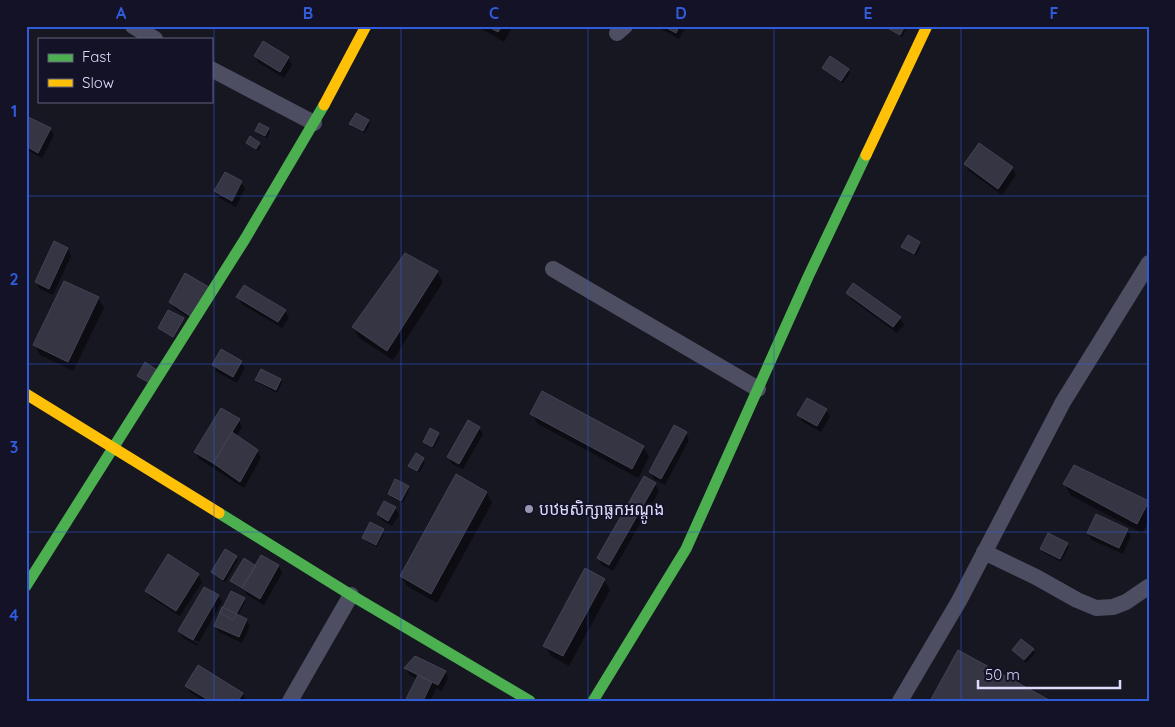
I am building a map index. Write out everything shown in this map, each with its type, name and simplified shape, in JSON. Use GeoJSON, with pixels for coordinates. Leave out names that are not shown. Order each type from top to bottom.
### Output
{"type":"FeatureCollection","features":[{"type":"Feature","properties":{"kind":"street"},"geometry":{"type":"LineString","coordinates":[[133,26],[153,38]]}},
{"type":"Feature","properties":{"kind":"street"},"geometry":{"type":"LineString","coordinates":[[26,586],[213,291],[314,123],[366,26]]}},
{"type":"Feature","properties":{"kind":"street"},"geometry":{"type":"LineString","coordinates":[[593,701],[686,549],[808,277],[927,26]]}},
{"type":"Feature","properties":{"kind":"street"},"geometry":{"type":"LineString","coordinates":[[212,70],[314,123]]}},
{"type":"Feature","properties":{"kind":"street"},"geometry":{"type":"LineString","coordinates":[[900,701],[959,601],[1063,402],[1149,263]]}},
{"type":"Feature","properties":{"kind":"street"},"geometry":{"type":"LineString","coordinates":[[553,269],[758,390]]}},
{"type":"Feature","properties":{"kind":"street"},"geometry":{"type":"LineString","coordinates":[[26,394],[351,595],[530,701]]}},
{"type":"Feature","properties":{"kind":"street"},"geometry":{"type":"LineString","coordinates":[[984,552],[1096,608],[1112,607],[1126,602],[1148,587]]}},
{"type":"Feature","properties":{"kind":"street"},"geometry":{"type":"LineString","coordinates":[[290,701],[351,595]]}},
{"type":"Feature","properties":{"kind":"building"},"geometry":{"type":"Polygon","coordinates":[[[487,26],[502,26],[498,32],[487,26]]]}},
{"type":"Feature","properties":{"kind":"building"},"geometry":{"type":"Polygon","coordinates":[[[663,26],[679,26],[676,33],[663,26]]]}},
{"type":"Feature","properties":{"kind":"building"},"geometry":{"type":"Polygon","coordinates":[[[884,26],[905,26],[900,35],[884,26]]]}},
{"type":"Feature","properties":{"kind":"building"},"geometry":{"type":"Polygon","coordinates":[[[263,41],[289,57],[280,72],[254,56],[263,41]]]}},
{"type":"Feature","properties":{"kind":"building"},"geometry":{"type":"Polygon","coordinates":[[[830,56],[849,69],[841,81],[822,68],[830,56]]]}},
{"type":"Feature","properties":{"kind":"building"},"geometry":{"type":"Polygon","coordinates":[[[356,113],[369,120],[363,131],[349,124],[356,113]]]}},
{"type":"Feature","properties":{"kind":"building"},"geometry":{"type":"Polygon","coordinates":[[[26,116],[51,128],[38,153],[26,146],[26,116]]]}},
{"type":"Feature","properties":{"kind":"building"},"geometry":{"type":"Polygon","coordinates":[[[259,123],[269,128],[265,136],[255,131],[259,123]]]}},
{"type":"Feature","properties":{"kind":"building"},"geometry":{"type":"Polygon","coordinates":[[[250,136],[260,143],[256,149],[246,143],[250,136]]]}},
{"type":"Feature","properties":{"kind":"building"},"geometry":{"type":"Polygon","coordinates":[[[979,143],[1013,167],[998,189],[964,164],[979,143]]]}},
{"type":"Feature","properties":{"kind":"building"},"geometry":{"type":"Polygon","coordinates":[[[225,172],[242,181],[232,201],[214,191],[225,172]]]}},
{"type":"Feature","properties":{"kind":"building"},"geometry":{"type":"Polygon","coordinates":[[[908,235],[920,242],[914,254],[901,247],[908,235]]]}},
{"type":"Feature","properties":{"kind":"building"},"geometry":{"type":"Polygon","coordinates":[[[54,241],[68,248],[49,289],[35,282],[54,241]]]}},
{"type":"Feature","properties":{"kind":"building"},"geometry":{"type":"Polygon","coordinates":[[[405,253],[438,271],[387,351],[352,327],[405,253]]]}},
{"type":"Feature","properties":{"kind":"building"},"geometry":{"type":"Polygon","coordinates":[[[185,273],[212,289],[190,316],[169,302],[185,273]]]}},
{"type":"Feature","properties":{"kind":"building"},"geometry":{"type":"Polygon","coordinates":[[[64,281],[99,297],[68,362],[33,345],[64,281]]]}},
{"type":"Feature","properties":{"kind":"building"},"geometry":{"type":"Polygon","coordinates":[[[853,283],[901,317],[893,327],[846,293],[853,283]]]}},
{"type":"Feature","properties":{"kind":"building"},"geometry":{"type":"Polygon","coordinates":[[[244,285],[286,310],[278,322],[236,297],[244,285]]]}},
{"type":"Feature","properties":{"kind":"building"},"geometry":{"type":"Polygon","coordinates":[[[168,310],[184,318],[173,337],[158,328],[168,310]]]}},
{"type":"Feature","properties":{"kind":"building"},"geometry":{"type":"Polygon","coordinates":[[[221,349],[242,361],[233,377],[212,365],[221,349]]]}},
{"type":"Feature","properties":{"kind":"building"},"geometry":{"type":"Polygon","coordinates":[[[145,362],[160,372],[152,384],[137,376],[145,362]]]}},
{"type":"Feature","properties":{"kind":"building"},"geometry":{"type":"Polygon","coordinates":[[[261,369],[281,379],[276,390],[255,380],[261,369]]]}},
{"type":"Feature","properties":{"kind":"building"},"geometry":{"type":"Polygon","coordinates":[[[542,391],[644,446],[632,469],[530,414],[542,391]]]}},
{"type":"Feature","properties":{"kind":"building"},"geometry":{"type":"Polygon","coordinates":[[[807,398],[827,409],[817,426],[797,415],[807,398]]]}},
{"type":"Feature","properties":{"kind":"building"},"geometry":{"type":"Polygon","coordinates":[[[221,408],[240,419],[213,463],[194,452],[221,408]]]}},
{"type":"Feature","properties":{"kind":"building"},"geometry":{"type":"Polygon","coordinates":[[[468,420],[480,427],[459,464],[447,457],[468,420]]]}},
{"type":"Feature","properties":{"kind":"building"},"geometry":{"type":"Polygon","coordinates":[[[674,425],[687,432],[661,479],[649,472],[674,425]]]}},
{"type":"Feature","properties":{"kind":"building"},"geometry":{"type":"Polygon","coordinates":[[[430,428],[439,433],[432,447],[423,442],[430,428]]]}},
{"type":"Feature","properties":{"kind":"building"},"geometry":{"type":"Polygon","coordinates":[[[232,432],[258,450],[240,482],[213,463],[232,432]]]}},
{"type":"Feature","properties":{"kind":"building"},"geometry":{"type":"Polygon","coordinates":[[[416,453],[424,458],[417,471],[408,466],[416,453]]]}},
{"type":"Feature","properties":{"kind":"building"},"geometry":{"type":"Polygon","coordinates":[[[1074,465],[1149,501],[1137,524],[1063,484],[1074,465]]]}},
{"type":"Feature","properties":{"kind":"building"},"geometry":{"type":"Polygon","coordinates":[[[456,474],[487,492],[431,594],[400,576],[456,474]]]}},
{"type":"Feature","properties":{"kind":"building"},"geometry":{"type":"Polygon","coordinates":[[[644,476],[656,483],[609,565],[597,558],[644,476]]]}},
{"type":"Feature","properties":{"kind":"building"},"geometry":{"type":"Polygon","coordinates":[[[395,479],[409,486],[401,501],[388,494],[395,479]]]}},
{"type":"Feature","properties":{"kind":"building"},"geometry":{"type":"Polygon","coordinates":[[[384,501],[396,507],[388,521],[377,514],[384,501]]]}},
{"type":"Feature","properties":{"kind":"building"},"geometry":{"type":"Polygon","coordinates":[[[1096,514],[1128,529],[1119,548],[1087,533],[1096,514]]]}},
{"type":"Feature","properties":{"kind":"building"},"geometry":{"type":"Polygon","coordinates":[[[370,522],[384,529],[376,545],[362,538],[370,522]]]}},
{"type":"Feature","properties":{"kind":"building"},"geometry":{"type":"Polygon","coordinates":[[[1048,533],[1068,543],[1060,559],[1040,549],[1048,533]]]}},
{"type":"Feature","properties":{"kind":"building"},"geometry":{"type":"Polygon","coordinates":[[[225,549],[237,556],[223,580],[211,572],[225,549]]]}},
{"type":"Feature","properties":{"kind":"building"},"geometry":{"type":"Polygon","coordinates":[[[168,554],[199,574],[176,611],[145,591],[168,554]]]}},
{"type":"Feature","properties":{"kind":"building"},"geometry":{"type":"Polygon","coordinates":[[[261,555],[279,565],[260,599],[242,588],[261,555]]]}},
{"type":"Feature","properties":{"kind":"building"},"geometry":{"type":"Polygon","coordinates":[[[244,558],[256,566],[242,588],[230,581],[244,558]]]}},
{"type":"Feature","properties":{"kind":"building"},"geometry":{"type":"Polygon","coordinates":[[[585,568],[605,579],[563,656],[543,646],[585,568]]]}},
{"type":"Feature","properties":{"kind":"building"},"geometry":{"type":"Polygon","coordinates":[[[204,587],[219,595],[193,640],[178,631],[204,587]]]}},
{"type":"Feature","properties":{"kind":"building"},"geometry":{"type":"Polygon","coordinates":[[[231,591],[245,598],[233,620],[220,613],[231,591]]]}},
{"type":"Feature","properties":{"kind":"building"},"geometry":{"type":"Polygon","coordinates":[[[222,607],[247,619],[239,637],[214,626],[222,607]]]}},
{"type":"Feature","properties":{"kind":"building"},"geometry":{"type":"Polygon","coordinates":[[[1021,639],[1034,649],[1024,660],[1012,650],[1021,639]]]}},
{"type":"Feature","properties":{"kind":"building"},"geometry":{"type":"Polygon","coordinates":[[[958,650],[1051,701],[930,701],[958,650]]]}},
{"type":"Feature","properties":{"kind":"building"},"geometry":{"type":"Polygon","coordinates":[[[415,656],[446,671],[438,685],[404,668],[415,656]]]}},
{"type":"Feature","properties":{"kind":"building"},"geometry":{"type":"Polygon","coordinates":[[[198,665],[243,693],[238,701],[210,701],[185,686],[198,665]]]}},
{"type":"Feature","properties":{"kind":"building"},"geometry":{"type":"Polygon","coordinates":[[[418,675],[432,682],[423,701],[405,701],[418,675]]]}},
{"type":"Feature","properties":{"kind":"traffic: fast"},"geometry":{"type":"LineString","coordinates":[[26,586],[245,239],[324,105]]}},
{"type":"Feature","properties":{"kind":"traffic: fast"},"geometry":{"type":"LineString","coordinates":[[593,701],[686,549],[808,277],[866,155]]}},
{"type":"Feature","properties":{"kind":"traffic: fast"},"geometry":{"type":"LineString","coordinates":[[219,513],[351,595],[530,701]]}},
{"type":"Feature","properties":{"kind":"traffic: slow"},"geometry":{"type":"LineString","coordinates":[[324,105],[366,26]]}},
{"type":"Feature","properties":{"kind":"traffic: slow"},"geometry":{"type":"LineString","coordinates":[[866,155],[927,26]]}},
{"type":"Feature","properties":{"kind":"traffic: slow"},"geometry":{"type":"LineString","coordinates":[[26,394],[219,513]]}},
{"type":"Feature","properties":{"kind":"place","name":"បឋមសិក្សាធ្លកអណ្តូង"},"geometry":{"type":"Point","coordinates":[529,509]}}]}
